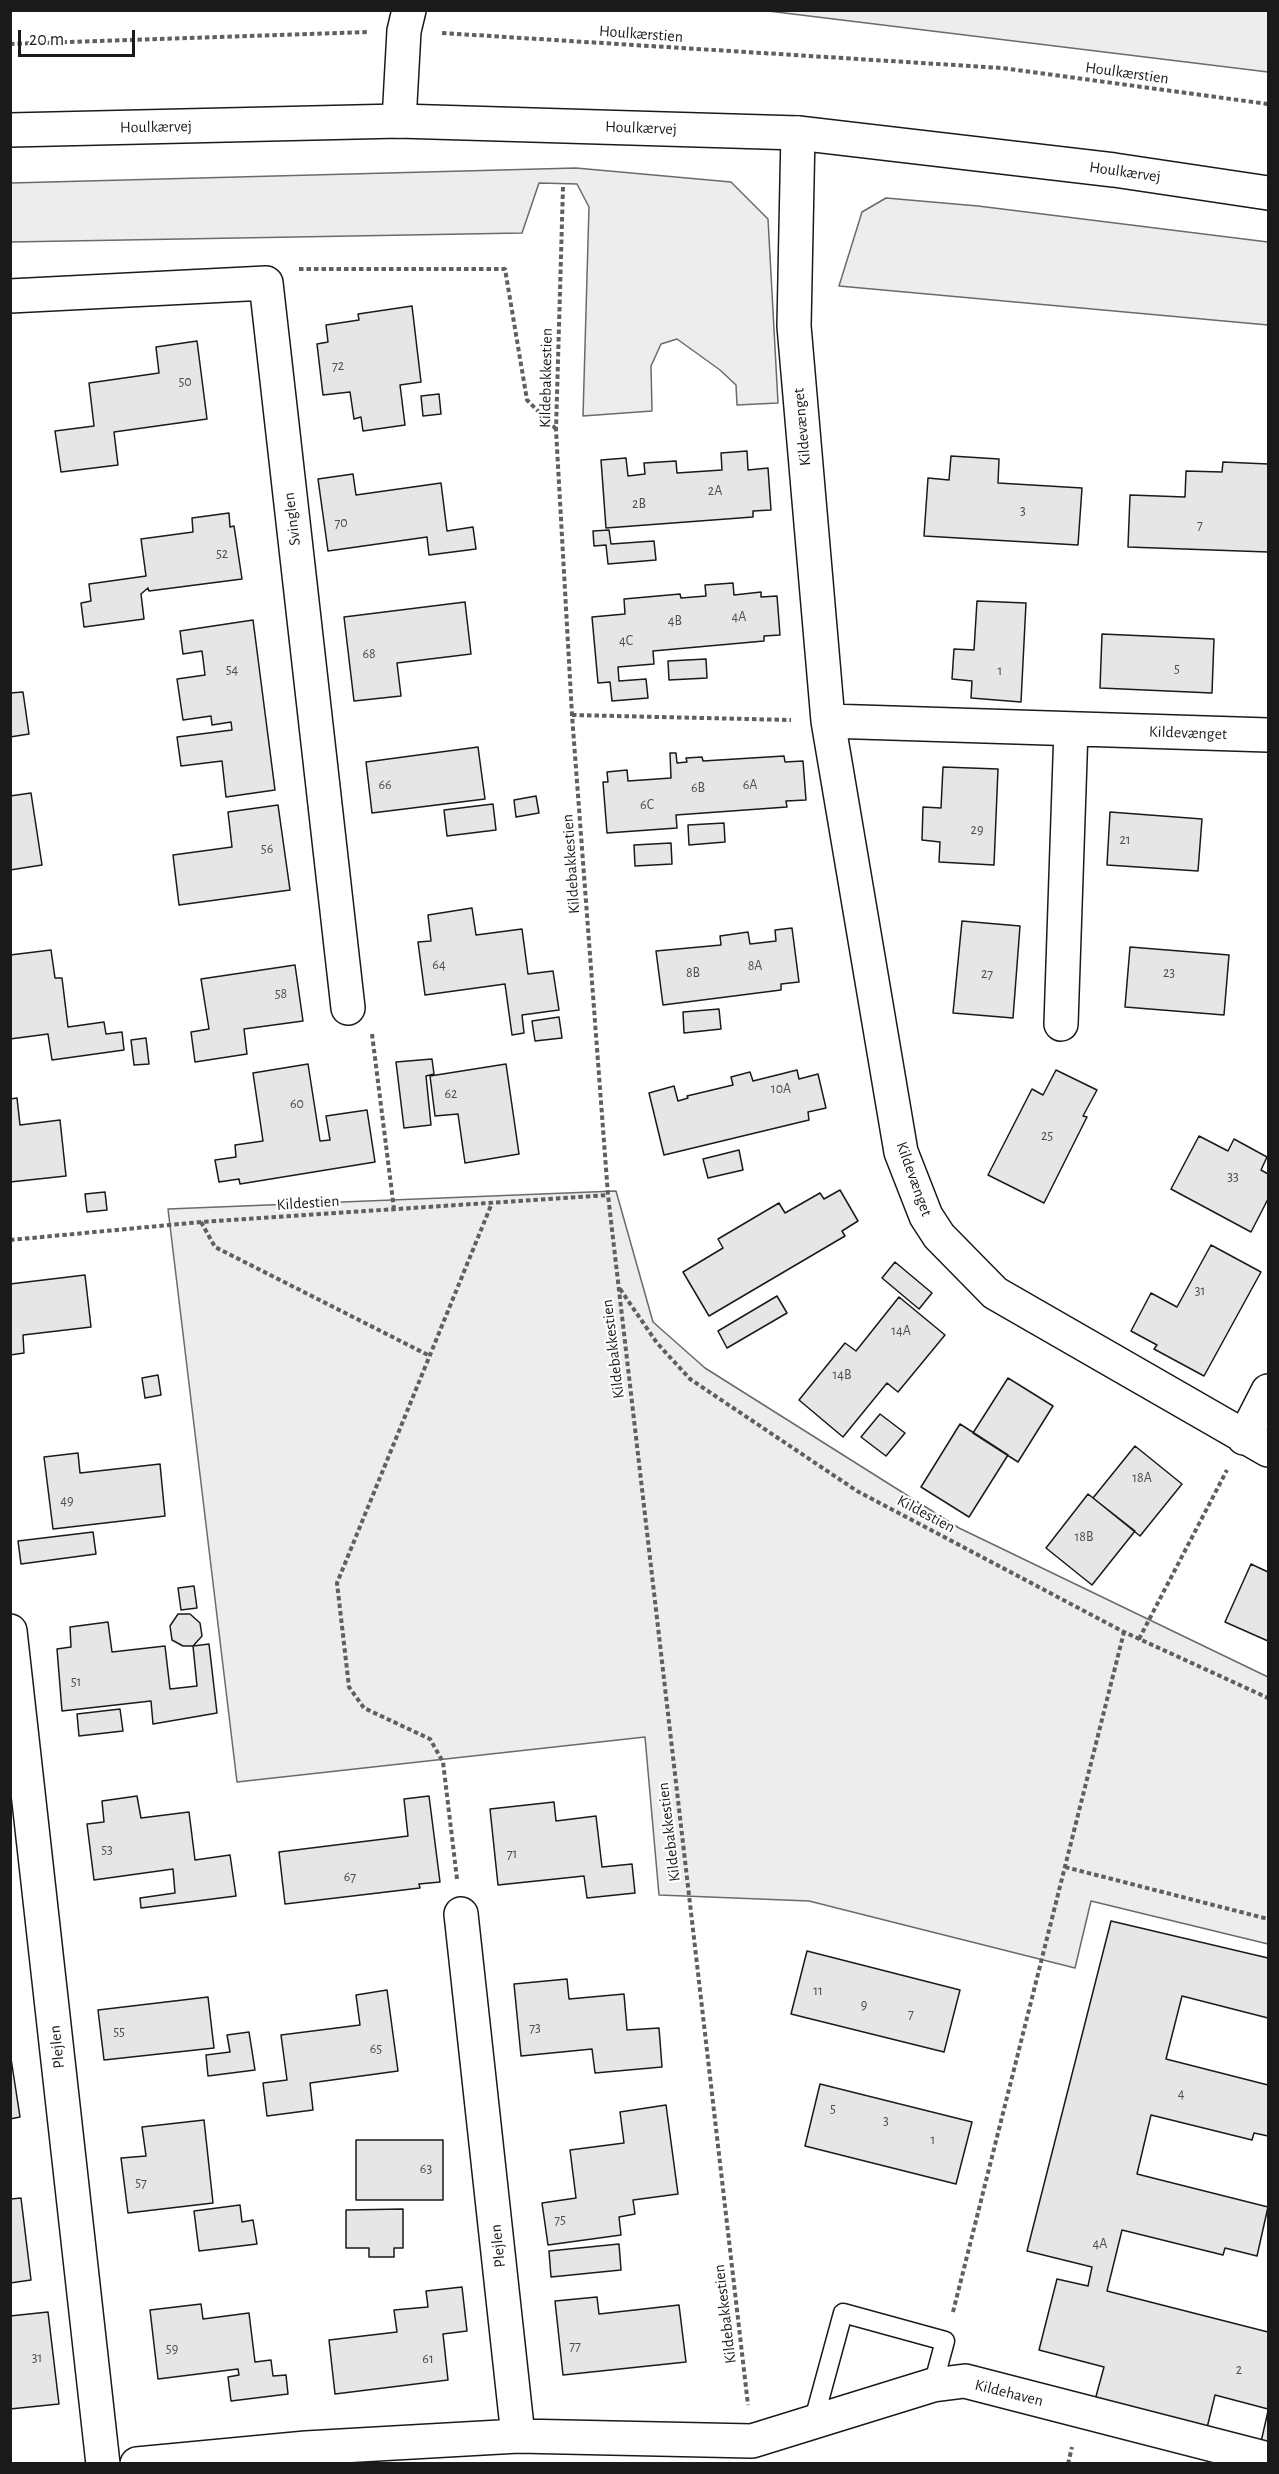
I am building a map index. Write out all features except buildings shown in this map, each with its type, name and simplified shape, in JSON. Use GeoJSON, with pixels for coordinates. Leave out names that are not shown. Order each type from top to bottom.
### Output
{"type":"FeatureCollection","features":[{"type":"Feature","properties":{"kind":"street"},"geometry":{"type":"LineString","coordinates":[[399,121],[407,21]]}},
{"type":"Feature","properties":{"kind":"street","name":"Houlkærvej"},"geometry":{"type":"LineString","coordinates":[[10,130],[399,121],[798,133],[1114,170],[1269,193]]}},
{"type":"Feature","properties":{"kind":"street","name":"Kildevænget"},"geometry":{"type":"LineString","coordinates":[[798,133],[794,326],[828,721],[901,1152],[926,1216],[939,1236],[994,1293],[1256,1444]]}},
{"type":"Feature","properties":{"kind":"street"},"geometry":{"type":"LineString","coordinates":[[10,296],[266,283]]}},
{"type":"Feature","properties":{"kind":"street","name":"Svinglen"},"geometry":{"type":"LineString","coordinates":[[266,283],[348,1008]]}},
{"type":"Feature","properties":{"kind":"street","name":"Kildevænget"},"geometry":{"type":"LineString","coordinates":[[828,721],[1269,735]]}},
{"type":"Feature","properties":{"kind":"street"},"geometry":{"type":"LineString","coordinates":[[1061,1023],[1071,729]]}},
{"type":"Feature","properties":{"kind":"street"},"geometry":{"type":"LineString","coordinates":[[1256,1444],[1269,1391]]}},
{"type":"Feature","properties":{"kind":"street","name":"Plejlen"},"geometry":{"type":"LineString","coordinates":[[10,1631],[103,2463]]}},
{"type":"Feature","properties":{"kind":"street","name":"Plejlen"},"geometry":{"type":"LineString","coordinates":[[461,1914],[518,2436]]}},
{"type":"Feature","properties":{"kind":"street","name":"Kildehaven"},"geometry":{"type":"LineString","coordinates":[[752,2441],[933,2385],[965,2381],[1269,2459]]}},
{"type":"Feature","properties":{"kind":"street"},"geometry":{"type":"LineString","coordinates":[[137,2463],[306,2456],[518,2436],[696,2451],[752,2441]]}},
{"type":"Feature","properties":{"kind":"lane"},"geometry":{"type":"LineString","coordinates":[[813,2424],[843,2313],[945,2341],[933,2385]]}},
{"type":"Feature","properties":{"kind":"path","name":"Houlkærstien"},"geometry":{"type":"LineString","coordinates":[[10,44],[407,21],[1002,68],[1269,104]]}},
{"type":"Feature","properties":{"kind":"path","name":"Kildebakkestien"},"geometry":{"type":"LineString","coordinates":[[563,187],[556,430],[572,715],[608,1196],[752,2441]]}},
{"type":"Feature","properties":{"kind":"path"},"geometry":{"type":"LineString","coordinates":[[266,283],[289,269],[505,269],[527,400],[556,430]]}},
{"type":"Feature","properties":{"kind":"path"},"geometry":{"type":"LineString","coordinates":[[572,715],[828,721]]}},
{"type":"Feature","properties":{"kind":"path"},"geometry":{"type":"LineString","coordinates":[[348,1008],[371,1030],[394,1209]]}},
{"type":"Feature","properties":{"kind":"path","name":"Kildestien"},"geometry":{"type":"LineString","coordinates":[[10,1240],[201,1222],[608,1196]]}},
{"type":"Feature","properties":{"kind":"path"},"geometry":{"type":"LineString","coordinates":[[461,1914],[443,1762],[430,1739],[364,1708],[349,1687],[337,1583],[492,1203]]}},
{"type":"Feature","properties":{"kind":"path"},"geometry":{"type":"LineString","coordinates":[[201,1222],[215,1247],[430,1356]]}},
{"type":"Feature","properties":{"kind":"path","name":"Kildestien"},"geometry":{"type":"LineString","coordinates":[[618,1287],[657,1343],[690,1379],[857,1491],[1124,1632],[1269,1698]]}},
{"type":"Feature","properties":{"kind":"path"},"geometry":{"type":"LineString","coordinates":[[1139,1639],[1256,1444]]}},
{"type":"Feature","properties":{"kind":"path"},"geometry":{"type":"LineString","coordinates":[[945,2341],[1124,1632]]}},
{"type":"Feature","properties":{"kind":"path"},"geometry":{"type":"LineString","coordinates":[[1065,1867],[1269,1918]]}},
{"type":"Feature","properties":{"kind":"shaded area"},"geometry":{"type":"Polygon","coordinates":[[[768,11],[1268,11],[1268,72],[768,11]]]}},
{"type":"Feature","properties":{"kind":"shaded area"},"geometry":{"type":"Polygon","coordinates":[[[576,168],[731,182],[768,219],[778,403],[737,405],[736,385],[720,370],[677,339],[661,344],[651,366],[652,411],[583,416],[589,207],[577,184],[539,183],[522,233],[11,242],[11,183],[576,168]]]}},
{"type":"Feature","properties":{"kind":"shaded area"},"geometry":{"type":"Polygon","coordinates":[[[886,198],[978,206],[1268,242],[1268,325],[839,286],[862,212],[886,198]]]}},
{"type":"Feature","properties":{"kind":"shaded area"},"geometry":{"type":"Polygon","coordinates":[[[616,1191],[653,1322],[705,1368],[959,1528],[1268,1677],[1268,1944],[1091,1901],[1075,1968],[809,1901],[659,1895],[645,1737],[237,1782],[168,1209],[616,1191]]]}}]}
